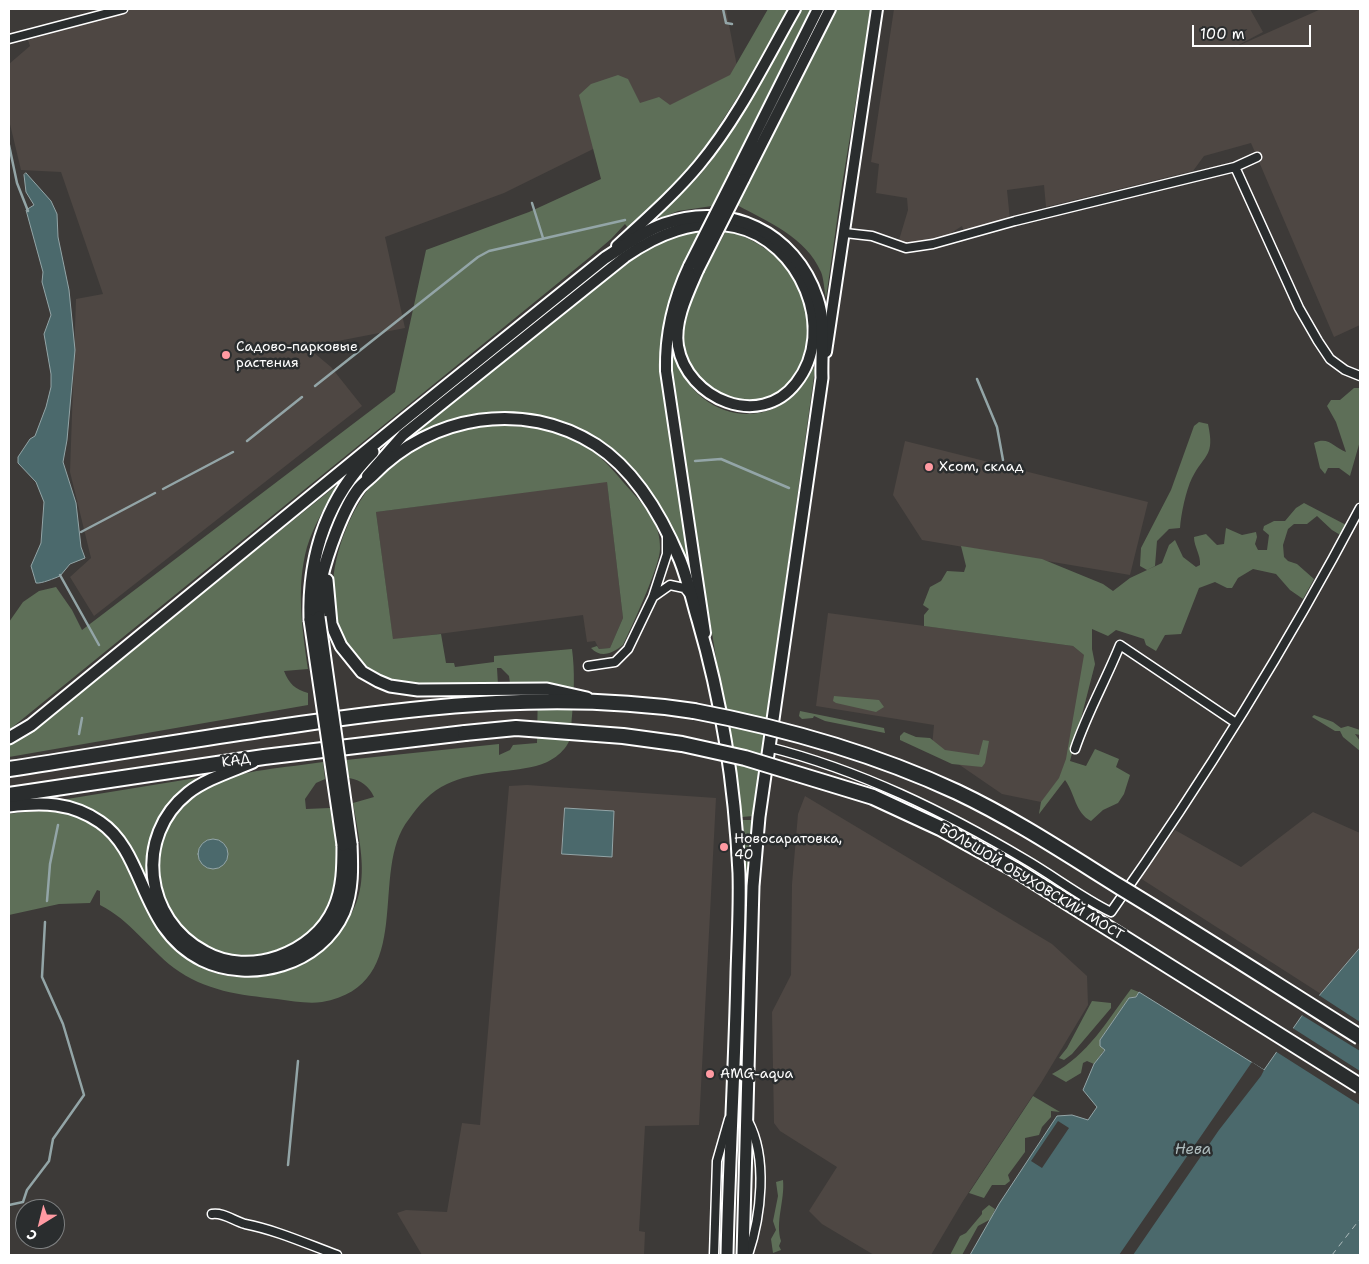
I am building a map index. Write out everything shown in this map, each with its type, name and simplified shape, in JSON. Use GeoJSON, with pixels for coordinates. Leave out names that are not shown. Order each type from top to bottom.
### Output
{"type":"FeatureCollection","features":[{"type":"Feature","properties":{"kind":"highway","name":"КАД"},"geometry":{"type":"LineString","coordinates":[[9,769],[412,708],[463,704],[593,700]]}},
{"type":"Feature","properties":{"kind":"highway"},"geometry":{"type":"LineString","coordinates":[[593,700],[661,706],[746,720],[884,762],[956,792],[1029,831],[1360,1037]]}},
{"type":"Feature","properties":{"kind":"highway","name":"БОЛЬШОЙ ОБУХОВСКИЙ МОСТ"},"geometry":{"type":"LineString","coordinates":[[465,733],[516,728],[623,736],[682,744],[746,758],[873,797],[940,828],[1014,869],[1360,1086]]}},
{"type":"Feature","properties":{"kind":"highway","name":"КАД"},"geometry":{"type":"LineString","coordinates":[[9,795],[264,757],[465,733]]}},
{"type":"Feature","properties":{"kind":"main road"},"geometry":{"type":"LineString","coordinates":[[9,738],[31,725],[405,418],[605,258],[670,198],[715,144],[752,85],[795,9]]}},
{"type":"Feature","properties":{"kind":"main road"},"geometry":{"type":"LineString","coordinates":[[739,177],[818,9]]}},
{"type":"Feature","properties":{"kind":"main road"},"geometry":{"type":"LineString","coordinates":[[706,644],[704,616],[666,371],[666,345],[671,315],[739,177],[830,9]]}},
{"type":"Feature","properties":{"kind":"main road"},"geometry":{"type":"LineString","coordinates":[[743,1255],[753,886],[768,747],[845,233],[876,9]]}},
{"type":"Feature","properties":{"kind":"main road"},"geometry":{"type":"LineString","coordinates":[[605,258],[646,232],[679,220],[719,216],[749,224],[787,249],[812,285],[822,316],[822,378]]}},
{"type":"Feature","properties":{"kind":"main road"},"geometry":{"type":"LineString","coordinates":[[315,618],[320,581],[340,521],[359,487],[377,463],[403,436],[625,256],[658,237],[689,227],[716,225],[743,230],[760,238],[780,253],[802,282],[813,311],[813,346],[804,372],[787,392],[767,403],[738,405],[714,398],[693,380],[682,360],[678,335],[693,268]]}},
{"type":"Feature","properties":{"kind":"main road"},"geometry":{"type":"LineString","coordinates":[[9,806],[41,802],[57,804],[86,814],[101,823],[121,845],[159,922],[183,949],[202,960],[237,971],[272,969],[288,963],[318,946],[344,913],[352,871],[315,618],[309,593],[313,560],[325,519],[342,489],[371,454],[395,434],[405,418]]}},
{"type":"Feature","properties":{"kind":"main road"},"geometry":{"type":"LineString","coordinates":[[359,487],[394,454],[420,438],[443,428],[481,419],[528,420],[564,430],[598,447],[624,471],[659,514],[686,576],[706,644],[733,793],[738,868],[735,1048],[731,1110],[727,1255]]}},
{"type":"Feature","properties":{"kind":"main road"},"geometry":{"type":"LineString","coordinates":[[329,557],[326,589],[331,624],[341,646],[362,672],[378,681],[404,689],[547,689],[593,700]]}},
{"type":"Feature","properties":{"kind":"main road"},"geometry":{"type":"LineString","coordinates":[[264,757],[189,792],[174,805],[165,818],[157,836],[151,865],[160,902],[178,930],[204,952],[231,961],[261,962],[293,951],[310,940],[323,926],[334,909],[340,889],[347,844]]}},
{"type":"Feature","properties":{"kind":"street"},"geometry":{"type":"LineString","coordinates":[[9,39],[123,9]]}},
{"type":"Feature","properties":{"kind":"street"},"geometry":{"type":"LineString","coordinates":[[845,233],[872,236],[906,248],[933,244],[1014,221],[1235,167],[1257,157]]}},
{"type":"Feature","properties":{"kind":"street"},"geometry":{"type":"LineString","coordinates":[[1235,167],[1299,308],[1318,341],[1330,359],[1345,370],[1360,376]]}},
{"type":"Feature","properties":{"kind":"street"},"geometry":{"type":"LineString","coordinates":[[768,747],[850,773],[953,818],[1111,912],[1157,846],[1236,723],[1289,636],[1360,508]]}},
{"type":"Feature","properties":{"kind":"street"},"geometry":{"type":"LineString","coordinates":[[588,666],[615,662],[628,649],[653,596],[667,554],[666,530]]}},
{"type":"Feature","properties":{"kind":"street"},"geometry":{"type":"LineString","coordinates":[[653,596],[670,585],[684,588],[692,598]]}},
{"type":"Feature","properties":{"kind":"street"},"geometry":{"type":"LineString","coordinates":[[1075,749],[1084,721],[1095,705],[1120,645],[1236,723]]}},
{"type":"Feature","properties":{"kind":"street"},"geometry":{"type":"LineString","coordinates":[[714,1255],[716,1160],[731,1110]]}},
{"type":"Feature","properties":{"kind":"street"},"geometry":{"type":"LineString","coordinates":[[747,1120],[760,1152],[758,1224],[748,1255]]}},
{"type":"Feature","properties":{"kind":"street"},"geometry":{"type":"LineString","coordinates":[[212,1214],[217,1213],[242,1223],[258,1226],[337,1255]]}},
{"type":"Feature","properties":{"kind":"shaded area"},"geometry":{"type":"Polygon","coordinates":[[[115,9],[726,9],[739,77],[504,193],[385,237],[405,328],[307,347],[331,367],[362,406],[94,616],[70,577],[91,558],[70,472],[76,299],[103,294],[61,172],[21,170],[9,120],[9,64],[30,46],[28,40],[117,15],[115,9]]]}},
{"type":"Feature","properties":{"kind":"shaded area"},"geometry":{"type":"Polygon","coordinates":[[[894,9],[1250,9],[1263,32],[1231,49],[1321,9],[1360,9],[1360,325],[1334,337],[1251,143],[1204,156],[1193,171],[1046,207],[1044,185],[1007,190],[1010,220],[964,233],[962,226],[945,237],[906,244],[899,240],[908,210],[907,198],[876,193],[879,164],[871,162],[894,9]]]}},
{"type":"Feature","properties":{"kind":"shaded area"},"geometry":{"type":"Polygon","coordinates":[[[905,441],[1148,502],[1130,575],[922,540],[893,495],[905,441]]]}},
{"type":"Feature","properties":{"kind":"shaded area"},"geometry":{"type":"Polygon","coordinates":[[[607,481],[623,618],[610,648],[599,649],[595,641],[587,642],[583,615],[393,640],[376,512],[607,481]]]}},
{"type":"Feature","properties":{"kind":"shaded area"},"geometry":{"type":"Polygon","coordinates":[[[828,613],[1073,646],[1095,664],[1065,780],[1039,814],[1041,802],[1002,794],[932,746],[934,725],[816,706],[828,613]]]}},
{"type":"Feature","properties":{"kind":"shaded area"},"geometry":{"type":"Polygon","coordinates":[[[527,785],[716,798],[699,1125],[645,1126],[639,1231],[645,1232],[644,1255],[422,1255],[397,1213],[406,1210],[447,1212],[462,1123],[480,1125],[509,786],[527,785]]]}},
{"type":"Feature","properties":{"kind":"shaded area"},"geometry":{"type":"Polygon","coordinates":[[[805,796],[1052,944],[1087,976],[1088,1005],[1041,1083],[963,1201],[931,1255],[874,1255],[822,1224],[809,1211],[837,1167],[780,1131],[774,1123],[772,1012],[791,975],[792,884],[798,814],[805,796]]]}},
{"type":"Feature","properties":{"kind":"shaded area"},"geometry":{"type":"Polygon","coordinates":[[[1313,812],[1360,833],[1360,948],[1321,994],[1140,878],[1175,830],[1241,867],[1313,812]]]}},
{"type":"Feature","properties":{"kind":"green space"},"geometry":{"type":"Polygon","coordinates":[[[768,9],[789,9],[747,82],[708,143],[676,183],[636,222],[628,228],[625,224],[590,257],[9,730],[9,622],[23,602],[39,591],[56,587],[72,610],[82,630],[395,392],[426,250],[529,212],[601,179],[579,95],[591,84],[618,75],[628,79],[640,103],[659,97],[670,105],[730,75],[768,9]]]}},
{"type":"Feature","properties":{"kind":"green space"},"geometry":{"type":"Polygon","coordinates":[[[801,9],[813,9],[765,106],[712,206],[678,211],[661,218],[659,216],[702,173],[714,157],[738,121],[801,9]]]}},
{"type":"Feature","properties":{"kind":"green space"},"geometry":{"type":"Polygon","coordinates":[[[836,9],[871,9],[842,185],[826,298],[821,272],[806,249],[773,224],[737,205],[836,9]]]}},
{"type":"Feature","properties":{"kind":"green space"},"geometry":{"type":"Polygon","coordinates":[[[700,230],[679,276],[663,332],[661,359],[663,390],[690,569],[688,569],[662,511],[634,474],[601,445],[529,415],[479,414],[453,420],[417,434],[415,431],[642,250],[688,232],[700,230]]]}},
{"type":"Feature","properties":{"kind":"green space"},"geometry":{"type":"Polygon","coordinates":[[[726,231],[759,244],[786,267],[799,287],[807,308],[809,331],[806,352],[797,372],[785,387],[768,398],[747,401],[714,391],[706,386],[697,376],[684,353],[683,344],[688,311],[698,284],[726,231]]]}},
{"type":"Feature","properties":{"kind":"green space"},"geometry":{"type":"Polygon","coordinates":[[[672,354],[674,354],[685,378],[700,396],[719,408],[739,414],[760,413],[780,405],[798,390],[813,368],[815,369],[753,816],[742,817],[672,388],[672,354]]]}},
{"type":"Feature","properties":{"kind":"green space"},"geometry":{"type":"Polygon","coordinates":[[[1354,388],[1360,388],[1360,441],[1350,476],[1339,468],[1328,468],[1325,474],[1320,468],[1314,443],[1319,441],[1328,442],[1346,452],[1336,422],[1327,406],[1331,400],[1340,400],[1354,388]]]}},
{"type":"Feature","properties":{"kind":"green space"},"geometry":{"type":"Polygon","coordinates":[[[1199,422],[1208,424],[1210,443],[1208,454],[1190,483],[1184,502],[1180,528],[1169,529],[1157,541],[1155,566],[1147,570],[1140,566],[1141,548],[1171,490],[1194,426],[1199,422]]]}},
{"type":"Feature","properties":{"kind":"green space"},"geometry":{"type":"Polygon","coordinates":[[[490,425],[546,430],[572,439],[595,453],[643,505],[652,518],[660,540],[659,557],[645,596],[623,645],[607,654],[603,654],[591,648],[597,646],[599,649],[610,648],[623,618],[607,482],[376,512],[393,639],[441,634],[446,663],[454,663],[455,667],[494,662],[494,656],[572,649],[574,682],[570,739],[556,757],[536,766],[480,774],[447,784],[436,790],[426,799],[409,819],[397,841],[391,867],[386,924],[381,950],[371,974],[352,991],[322,1002],[311,1003],[250,996],[210,987],[174,968],[121,918],[100,905],[100,891],[97,890],[90,903],[59,904],[9,915],[9,814],[43,811],[65,813],[86,820],[109,837],[123,859],[153,918],[178,950],[192,962],[209,971],[229,976],[251,977],[281,973],[299,966],[323,949],[339,932],[351,915],[358,898],[362,864],[353,803],[374,797],[364,784],[349,778],[346,760],[499,744],[499,755],[510,750],[513,745],[537,743],[538,684],[510,683],[509,676],[501,668],[497,668],[498,685],[435,687],[418,686],[388,680],[375,674],[352,656],[339,632],[333,604],[334,575],[340,545],[352,516],[367,491],[384,471],[407,453],[433,439],[461,430],[490,425]]]}},
{"type":"Feature","properties":{"kind":"green space"},"geometry":{"type":"Polygon","coordinates":[[[337,485],[313,531],[304,562],[301,608],[308,669],[284,671],[293,685],[299,690],[308,693],[308,705],[9,757],[9,744],[115,664],[337,485]]]}},
{"type":"Feature","properties":{"kind":"green space"},"geometry":{"type":"Polygon","coordinates":[[[1304,503],[1348,526],[1342,536],[1332,530],[1317,516],[1307,524],[1294,524],[1288,529],[1283,545],[1284,557],[1288,561],[1297,564],[1314,579],[1303,599],[1290,590],[1276,574],[1253,569],[1238,578],[1232,588],[1227,588],[1215,582],[1199,588],[1181,634],[1165,635],[1156,651],[1146,645],[1144,639],[1116,630],[1108,636],[1092,629],[1092,649],[1095,664],[1070,761],[1086,766],[1095,749],[1119,759],[1116,767],[1130,775],[1124,794],[1118,803],[1103,810],[1091,821],[1078,808],[1065,780],[1039,814],[1041,802],[1059,778],[1066,759],[1084,655],[1073,646],[924,626],[924,615],[929,609],[923,605],[930,587],[941,581],[947,571],[964,572],[966,566],[961,546],[1042,559],[1103,584],[1113,591],[1130,578],[1162,563],[1169,545],[1175,540],[1183,557],[1196,567],[1200,565],[1200,561],[1194,537],[1206,534],[1217,545],[1224,544],[1226,528],[1242,535],[1256,532],[1255,544],[1258,550],[1267,550],[1269,535],[1263,530],[1264,526],[1274,521],[1285,521],[1296,508],[1304,503]]]}},
{"type":"Feature","properties":{"kind":"green space"},"geometry":{"type":"Polygon","coordinates":[[[834,696],[879,700],[884,707],[876,712],[836,703],[833,701],[834,696]]]}},
{"type":"Feature","properties":{"kind":"green space"},"geometry":{"type":"Polygon","coordinates":[[[800,711],[884,728],[885,733],[825,721],[814,716],[813,718],[802,719],[799,716],[800,711]]]}},
{"type":"Feature","properties":{"kind":"green space"},"geometry":{"type":"Polygon","coordinates":[[[1314,715],[1333,722],[1341,728],[1348,726],[1360,730],[1360,735],[1355,734],[1360,741],[1360,751],[1343,737],[1340,731],[1335,731],[1312,717],[1314,715]]]}},
{"type":"Feature","properties":{"kind":"green space"},"geometry":{"type":"Polygon","coordinates":[[[904,732],[916,737],[930,738],[945,750],[979,755],[983,740],[989,741],[985,763],[982,767],[952,764],[900,740],[900,736],[904,732]]]}},
{"type":"Feature","properties":{"kind":"green space"},"geometry":{"type":"Polygon","coordinates":[[[323,762],[325,779],[316,783],[305,799],[306,809],[330,808],[338,868],[327,906],[310,930],[287,946],[260,954],[233,954],[206,946],[183,928],[162,895],[158,872],[158,858],[169,821],[176,811],[192,797],[221,780],[249,773],[323,762]]]}},
{"type":"Feature","properties":{"kind":"green space"},"geometry":{"type":"Polygon","coordinates":[[[196,778],[197,780],[172,801],[156,826],[148,856],[149,888],[125,843],[61,800],[196,778]]]}},
{"type":"Feature","properties":{"kind":"green space"},"geometry":{"type":"Polygon","coordinates":[[[742,820],[753,820],[747,873],[745,872],[742,820]]]}},
{"type":"Feature","properties":{"kind":"green space"},"geometry":{"type":"Polygon","coordinates":[[[1131,989],[1139,992],[1136,997],[1129,998],[1100,1040],[1100,1046],[1105,1049],[1094,1064],[1087,1061],[1083,1063],[1081,1073],[1066,1082],[1052,1074],[1065,1066],[1086,1047],[1105,1025],[1131,989]]]}},
{"type":"Feature","properties":{"kind":"green space"},"geometry":{"type":"Polygon","coordinates":[[[1092,1001],[1111,1003],[1111,1008],[1072,1054],[1064,1060],[1059,1058],[1067,1048],[1092,1001]]]}},
{"type":"Feature","properties":{"kind":"green space"},"geometry":{"type":"Polygon","coordinates":[[[1033,1096],[1060,1112],[1051,1111],[1051,1117],[1042,1127],[1039,1135],[1025,1138],[1025,1152],[1008,1175],[1010,1181],[1005,1185],[992,1185],[984,1198],[969,1193],[1033,1096]]]}},
{"type":"Feature","properties":{"kind":"green space"},"geometry":{"type":"Polygon","coordinates":[[[783,1180],[779,1226],[781,1241],[779,1246],[781,1250],[773,1253],[771,1239],[776,1230],[773,1221],[778,1196],[776,1182],[783,1180]]]}},
{"type":"Feature","properties":{"kind":"green space"},"geometry":{"type":"Polygon","coordinates":[[[989,1205],[995,1209],[991,1219],[978,1226],[962,1255],[950,1255],[960,1236],[966,1233],[982,1214],[982,1211],[989,1205]]]}},
{"type":"Feature","properties":{"kind":"water"},"geometry":{"type":"Polygon","coordinates":[[[26,173],[51,201],[57,214],[58,237],[69,290],[75,350],[67,440],[63,462],[76,503],[81,547],[85,558],[70,564],[60,576],[38,583],[36,583],[31,566],[41,543],[44,502],[36,482],[18,463],[18,457],[30,439],[35,436],[51,387],[51,374],[44,334],[51,315],[42,282],[43,272],[26,210],[34,205],[26,192],[24,175],[26,173]]]}},
{"type":"Feature","properties":{"kind":"water"},"geometry":{"type":"Polygon","coordinates":[[[565,808],[614,811],[612,857],[562,854],[565,808]]]}},
{"type":"Feature","properties":{"kind":"water"},"geometry":{"type":"Polygon","coordinates":[[[213,839],[224,843],[228,854],[224,865],[213,869],[202,865],[198,854],[202,843],[213,839]]]}},
{"type":"Feature","properties":{"kind":"water","name":"Нева"},"geometry":{"type":"Polygon","coordinates":[[[1360,948],[1360,1255],[970,1255],[999,1204],[1057,1116],[1072,1115],[1088,1120],[1097,1107],[1083,1090],[1094,1064],[1105,1050],[1100,1046],[1100,1040],[1129,998],[1136,997],[1139,992],[1264,1070],[1301,1017],[1360,948]]]}},
{"type":"Feature","properties":{"kind":"pier"},"geometry":{"type":"Polygon","coordinates":[[[1317,994],[1360,1022],[1360,1051],[1300,1014],[1317,994]]]}},
{"type":"Feature","properties":{"kind":"pier"},"geometry":{"type":"Polygon","coordinates":[[[1291,1027],[1360,1071],[1360,1105],[1275,1051],[1291,1027]]]}},
{"type":"Feature","properties":{"kind":"pier"},"geometry":{"type":"Polygon","coordinates":[[[1252,1062],[1264,1070],[1261,1076],[1219,1130],[1133,1255],[1119,1255],[1252,1062]]]}},
{"type":"Feature","properties":{"kind":"pier"},"geometry":{"type":"Polygon","coordinates":[[[1058,1121],[1069,1128],[1042,1168],[1031,1161],[1058,1121]]]}},
{"type":"Feature","properties":{"kind":"waterway"},"geometry":{"type":"LineString","coordinates":[[723,9],[726,23],[732,24]]}},
{"type":"Feature","properties":{"kind":"waterway"},"geometry":{"type":"LineString","coordinates":[[9,145],[17,183],[28,211]]}},
{"type":"Feature","properties":{"kind":"waterway"},"geometry":{"type":"LineString","coordinates":[[532,203],[543,238]]}},
{"type":"Feature","properties":{"kind":"waterway"},"geometry":{"type":"LineString","coordinates":[[315,386],[478,257],[489,251],[625,220]]}},
{"type":"Feature","properties":{"kind":"waterway"},"geometry":{"type":"LineString","coordinates":[[977,379],[997,427],[1003,460]]}},
{"type":"Feature","properties":{"kind":"waterway"},"geometry":{"type":"LineString","coordinates":[[247,441],[302,397]]}},
{"type":"Feature","properties":{"kind":"waterway"},"geometry":{"type":"LineString","coordinates":[[163,489],[233,452]]}},
{"type":"Feature","properties":{"kind":"waterway"},"geometry":{"type":"LineString","coordinates":[[695,461],[721,459],[789,488]]}},
{"type":"Feature","properties":{"kind":"waterway"},"geometry":{"type":"LineString","coordinates":[[81,532],[155,493]]}},
{"type":"Feature","properties":{"kind":"waterway"},"geometry":{"type":"LineString","coordinates":[[60,575],[99,645]]}},
{"type":"Feature","properties":{"kind":"waterway"},"geometry":{"type":"LineString","coordinates":[[79,734],[82,718]]}},
{"type":"Feature","properties":{"kind":"waterway"},"geometry":{"type":"LineString","coordinates":[[47,901],[50,864],[58,825]]}},
{"type":"Feature","properties":{"kind":"waterway"},"geometry":{"type":"LineString","coordinates":[[9,1205],[23,1202],[27,1190],[49,1161],[53,1139],[84,1095],[63,1024],[42,977],[45,922]]}},
{"type":"Feature","properties":{"kind":"waterway"},"geometry":{"type":"LineString","coordinates":[[288,1165],[298,1061]]}},
{"type":"Feature","properties":{"kind":"ferry route"},"geometry":{"type":"LineString","coordinates":[[1332,1255],[1360,1219]]}},
{"type":"Feature","properties":{"kind":"place","name":"Садово-парковые растения"},"geometry":{"type":"Point","coordinates":[226,355]}},
{"type":"Feature","properties":{"kind":"place","name":"Xсom, склад"},"geometry":{"type":"Point","coordinates":[929,467]}},
{"type":"Feature","properties":{"kind":"place","name":"Новосаратовка, 40"},"geometry":{"type":"Point","coordinates":[724,847]}},
{"type":"Feature","properties":{"kind":"place","name":"AMG-aqua"},"geometry":{"type":"Point","coordinates":[710,1074]}}]}
